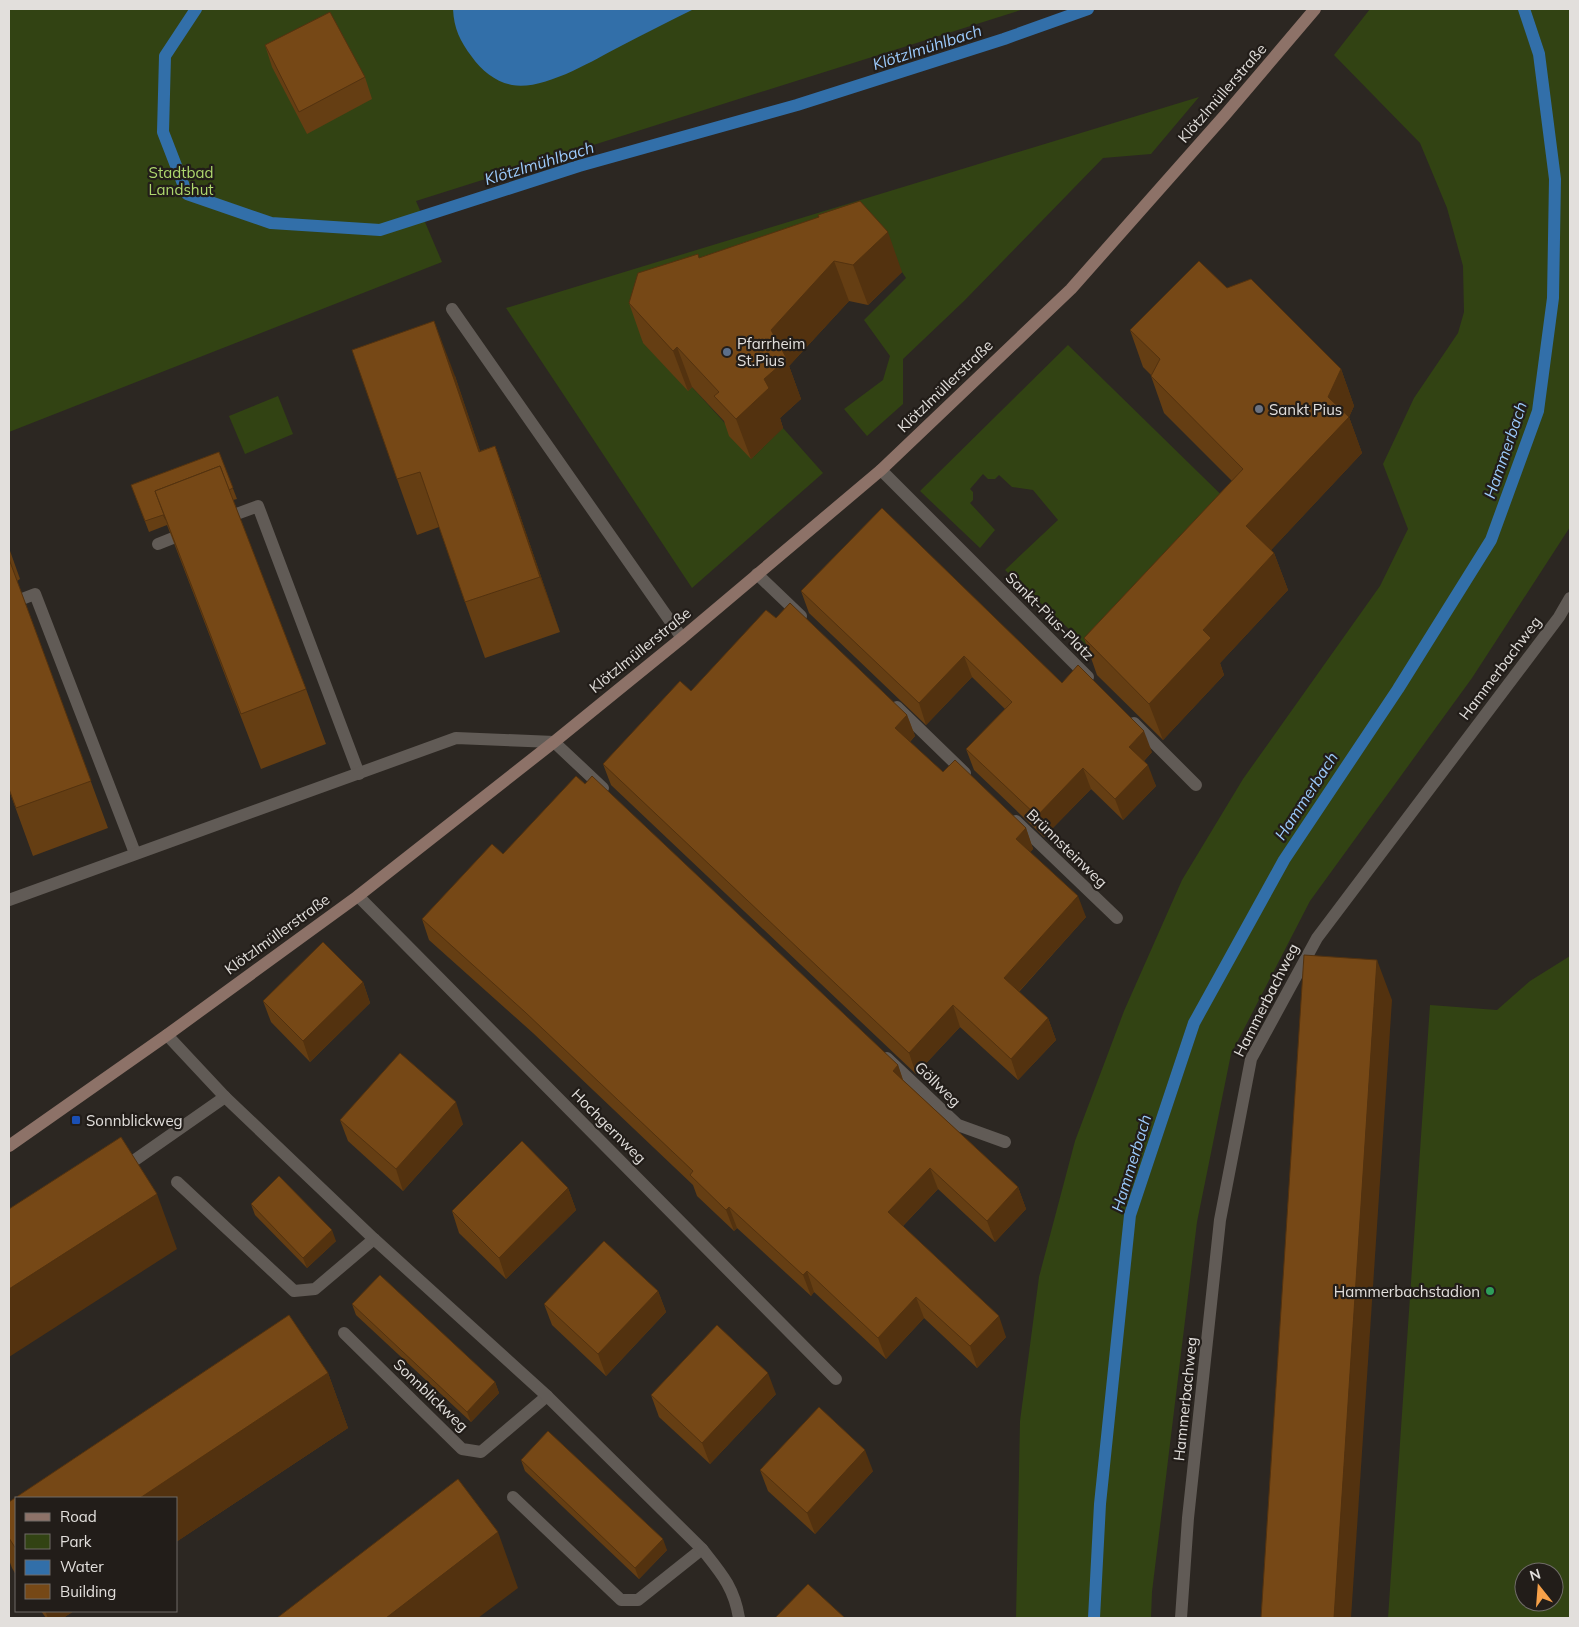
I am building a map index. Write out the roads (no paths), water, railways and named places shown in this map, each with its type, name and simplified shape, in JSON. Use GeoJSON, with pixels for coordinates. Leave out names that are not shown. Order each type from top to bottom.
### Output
{"type":"FeatureCollection","features":[{"type":"Feature","properties":{"kind":"street","name":"Klötzlmüllerstraße"},"geometry":{"type":"LineString","coordinates":[[10,1141],[167,1035],[358,896],[554,742],[682,638],[882,470],[1071,289],[1315,9]]}},
{"type":"Feature","properties":{"kind":"street"},"geometry":{"type":"LineString","coordinates":[[452,309],[682,638]]}},
{"type":"Feature","properties":{"kind":"street","name":"Sankt-Pius-Platz"},"geometry":{"type":"LineString","coordinates":[[882,470],[1098,687]]}},
{"type":"Feature","properties":{"kind":"street"},"geometry":{"type":"LineString","coordinates":[[158,544],[258,506],[359,774]]}},
{"type":"Feature","properties":{"kind":"street"},"geometry":{"type":"LineString","coordinates":[[757,574],[807,622]]}},
{"type":"Feature","properties":{"kind":"street"},"geometry":{"type":"LineString","coordinates":[[9,604],[34,594],[135,853]]}},
{"type":"Feature","properties":{"kind":"street","name":"Hammerbachweg"},"geometry":{"type":"LineString","coordinates":[[1181,1618],[1188,1518],[1220,1220],[1251,1059],[1317,938],[1559,617],[1570,598]]}},
{"type":"Feature","properties":{"kind":"street"},"geometry":{"type":"LineString","coordinates":[[886,698],[973,780]]}},
{"type":"Feature","properties":{"kind":"street"},"geometry":{"type":"LineString","coordinates":[[1126,715],[1196,785]]}},
{"type":"Feature","properties":{"kind":"street"},"geometry":{"type":"LineString","coordinates":[[9,900],[456,738],[554,742],[612,797]]}},
{"type":"Feature","properties":{"kind":"street","name":"Brünnsteinweg"},"geometry":{"type":"LineString","coordinates":[[1009,815],[1117,918]]}},
{"type":"Feature","properties":{"kind":"street","name":"Hochgernweg"},"geometry":{"type":"LineString","coordinates":[[358,896],[836,1379]]}},
{"type":"Feature","properties":{"kind":"street"},"geometry":{"type":"LineString","coordinates":[[167,1035],[225,1097],[374,1240],[547,1396],[702,1549],[725,1577],[736,1602],[739,1618]]}},
{"type":"Feature","properties":{"kind":"street","name":"Göllweg"},"geometry":{"type":"LineString","coordinates":[[879,1050],[958,1125],[1005,1142]]}},
{"type":"Feature","properties":{"kind":"street"},"geometry":{"type":"LineString","coordinates":[[113,1175],[225,1097]]}},
{"type":"Feature","properties":{"kind":"street"},"geometry":{"type":"LineString","coordinates":[[177,1182],[294,1291],[315,1289],[374,1240]]}},
{"type":"Feature","properties":{"kind":"street","name":"Sonnblickweg"},"geometry":{"type":"LineString","coordinates":[[344,1333],[462,1449],[481,1452],[547,1396]]}},
{"type":"Feature","properties":{"kind":"street"},"geometry":{"type":"LineString","coordinates":[[513,1497],[621,1600],[638,1600],[702,1549]]}},
{"type":"Feature","properties":{"kind":"water"},"geometry":{"type":"Polygon","coordinates":[[[453,9],[694,9],[567,74],[538,84],[524,86],[500,81],[480,67],[461,40],[456,29],[453,9]]]}},
{"type":"Feature","properties":{"kind":"waterway","name":"Klötzlmühlbach"},"geometry":{"type":"LineString","coordinates":[[196,9],[165,56],[163,132],[187,194],[271,223],[380,230],[579,166],[797,105],[1004,39],[1088,9]]}},
{"type":"Feature","properties":{"kind":"waterway","name":"Hammerbach"},"geometry":{"type":"LineString","coordinates":[[1094,1618],[1100,1504],[1130,1215],[1194,1023],[1284,860],[1398,689],[1491,540],[1538,411],[1553,298],[1555,179],[1539,54],[1524,9]]}},
{"type":"Feature","properties":{"kind":"place","name":"Pfarrheim St.Pius"},"geometry":{"type":"Point","coordinates":[727,352]}},
{"type":"Feature","properties":{"kind":"place","name":"Sankt Pius"},"geometry":{"type":"Point","coordinates":[1259,409]}},
{"type":"Feature","properties":{"kind":"place","name":"Sonnblickweg"},"geometry":{"type":"Point","coordinates":[76,1120]}},
{"type":"Feature","properties":{"kind":"place","name":"Hammerbachstadion"},"geometry":{"type":"Point","coordinates":[1490,1291]}},
{"type":"Feature","properties":{"kind":"park label","name":"Stadtbad Landshut"},"geometry":{"type":"Point","coordinates":[181,180]}}]}
